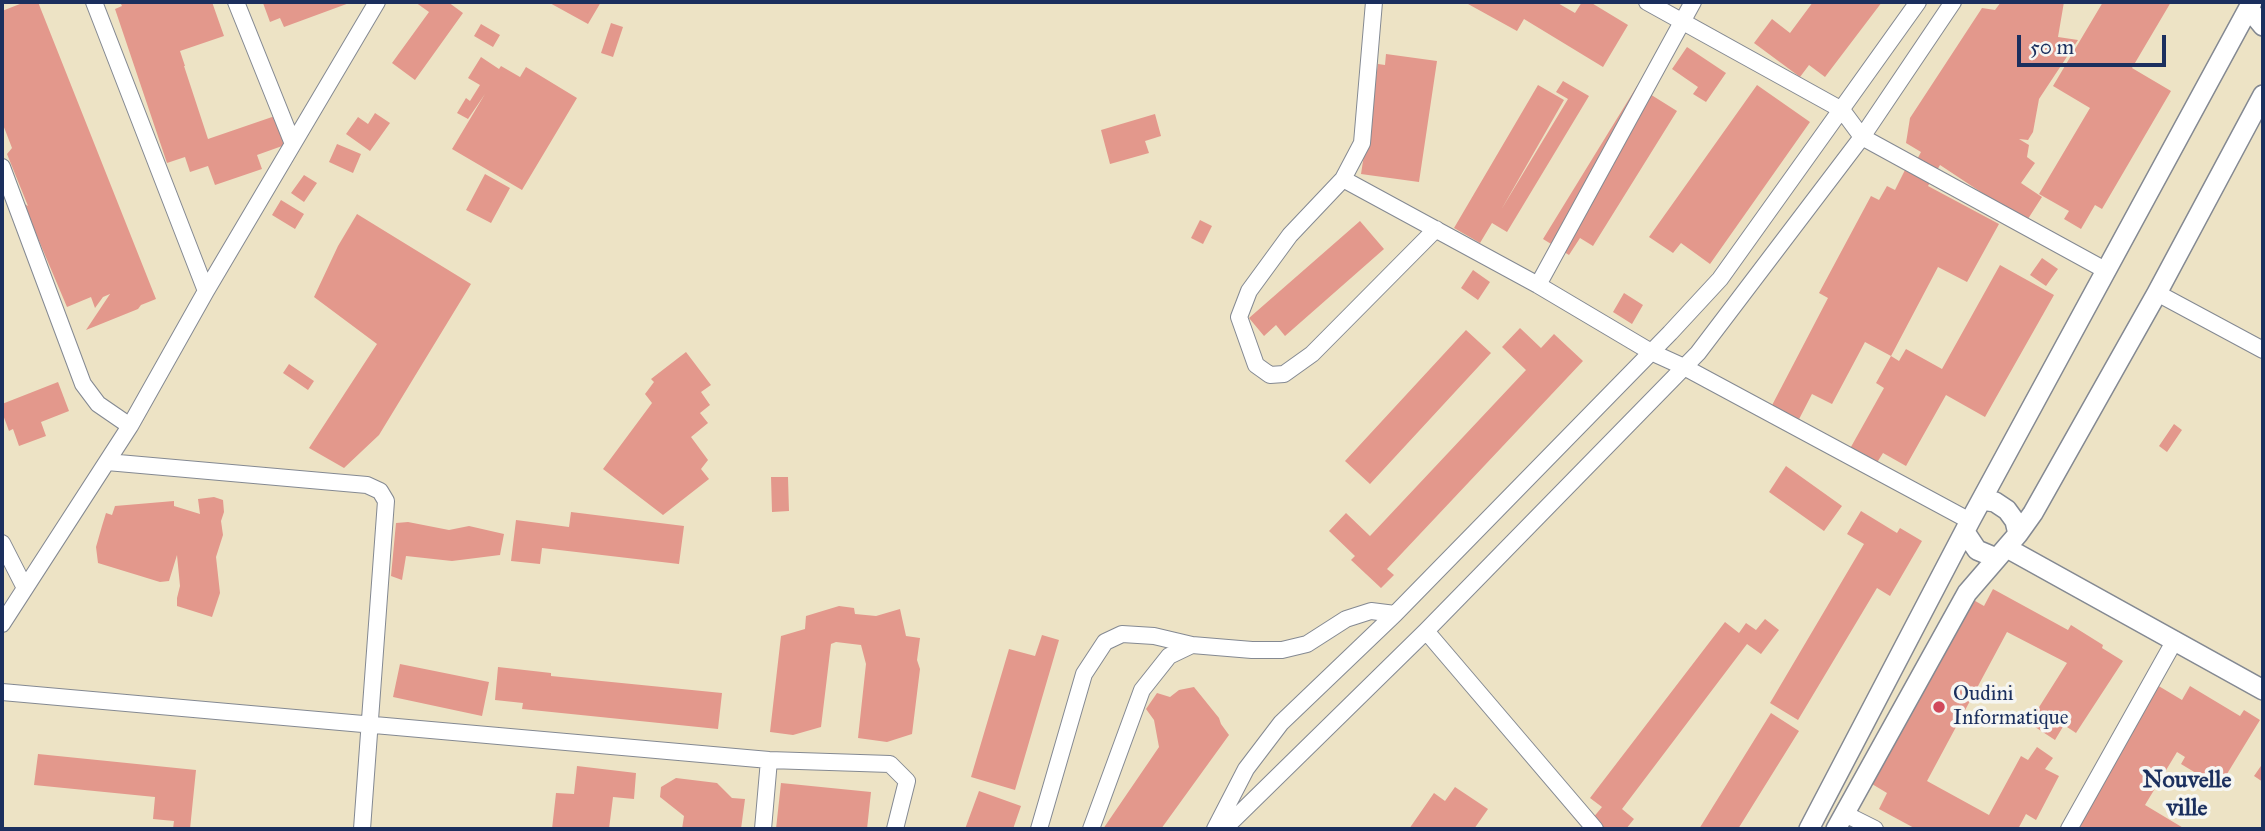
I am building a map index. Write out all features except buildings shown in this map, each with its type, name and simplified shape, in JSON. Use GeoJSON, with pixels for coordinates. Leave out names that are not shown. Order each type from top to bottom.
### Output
{"type":"FeatureCollection","features":[{"type":"Feature","properties":{"kind":"street"},"geometry":{"type":"LineString","coordinates":[[94,2],[206,291]]}},
{"type":"Feature","properties":{"kind":"street"},"geometry":{"type":"LineString","coordinates":[[236,2],[293,144]]}},
{"type":"Feature","properties":{"kind":"street"},"geometry":{"type":"LineString","coordinates":[[2,624],[130,426],[206,291],[377,2]]}},
{"type":"Feature","properties":{"kind":"street"},"geometry":{"type":"LineString","coordinates":[[1374,2],[1362,143],[1343,178],[1290,235],[1249,292],[1239,317],[1256,365],[1270,375],[1284,374],[1312,354],[1436,229]]}},
{"type":"Feature","properties":{"kind":"street"},"geometry":{"type":"LineString","coordinates":[[1647,2],[1842,110],[1862,137],[2105,270]]}},
{"type":"Feature","properties":{"kind":"street"},"geometry":{"type":"LineString","coordinates":[[1538,285],[1693,2]]}},
{"type":"Feature","properties":{"kind":"street"},"geometry":{"type":"LineString","coordinates":[[1216,829],[1246,769],[1281,723],[1395,614],[1720,279],[1918,2]]}},
{"type":"Feature","properties":{"kind":"street"},"geometry":{"type":"LineString","coordinates":[[1224,829],[1426,631],[1684,368],[1744,295],[1862,137],[1953,2]]}},
{"type":"Feature","properties":{"kind":"street"},"geometry":{"type":"LineString","coordinates":[[2251,5],[2263,26]]}},
{"type":"Feature","properties":{"kind":"street"},"geometry":{"type":"LineString","coordinates":[[1809,829],[1967,527],[2251,5]]}},
{"type":"Feature","properties":{"kind":"street"},"geometry":{"type":"LineString","coordinates":[[1875,829],[1841,822],[1967,593],[2033,513],[2157,293],[2263,95]]}},
{"type":"Feature","properties":{"kind":"street"},"geometry":{"type":"LineString","coordinates":[[2,167],[83,384],[98,404],[130,426]]}},
{"type":"Feature","properties":{"kind":"street"},"geometry":{"type":"LineString","coordinates":[[1343,178],[1967,527],[1977,550],[2007,547],[2263,690]]}},
{"type":"Feature","properties":{"kind":"street"},"geometry":{"type":"LineString","coordinates":[[2157,293],[2263,350]]}},
{"type":"Feature","properties":{"kind":"street"},"geometry":{"type":"LineString","coordinates":[[107,462],[367,485],[380,491],[386,501],[362,829]]}},
{"type":"Feature","properties":{"kind":"street"},"geometry":{"type":"LineString","coordinates":[[1982,500],[1995,502],[2007,510],[2015,521],[2007,547]]}},
{"type":"Feature","properties":{"kind":"street"},"geometry":{"type":"LineString","coordinates":[[2,543],[26,588]]}},
{"type":"Feature","properties":{"kind":"street"},"geometry":{"type":"LineString","coordinates":[[1039,829],[1084,674],[1105,642],[1122,634],[1154,636],[1192,645],[1282,650],[1307,644],[1346,619],[1371,611],[1395,614]]}},
{"type":"Feature","properties":{"kind":"street"},"geometry":{"type":"LineString","coordinates":[[1426,631],[1595,829]]}},
{"type":"Feature","properties":{"kind":"street"},"geometry":{"type":"LineString","coordinates":[[2069,829],[2175,640]]}},
{"type":"Feature","properties":{"kind":"street"},"geometry":{"type":"LineString","coordinates":[[1090,829],[1142,691],[1169,656],[1192,645]]}},
{"type":"Feature","properties":{"kind":"street"},"geometry":{"type":"LineString","coordinates":[[2,692],[769,760],[890,764],[907,781],[895,829]]}},
{"type":"Feature","properties":{"kind":"street"},"geometry":{"type":"LineString","coordinates":[[763,829],[769,760]]}},
{"type":"Feature","properties":{"kind":"place","name":"Oudini Informatique"},"geometry":{"type":"Point","coordinates":[1939,707]}},
{"type":"Feature","properties":{"kind":"district","name":"Nouvelle ville"},"geometry":{"type":"Point","coordinates":[2187,795]}}]}
